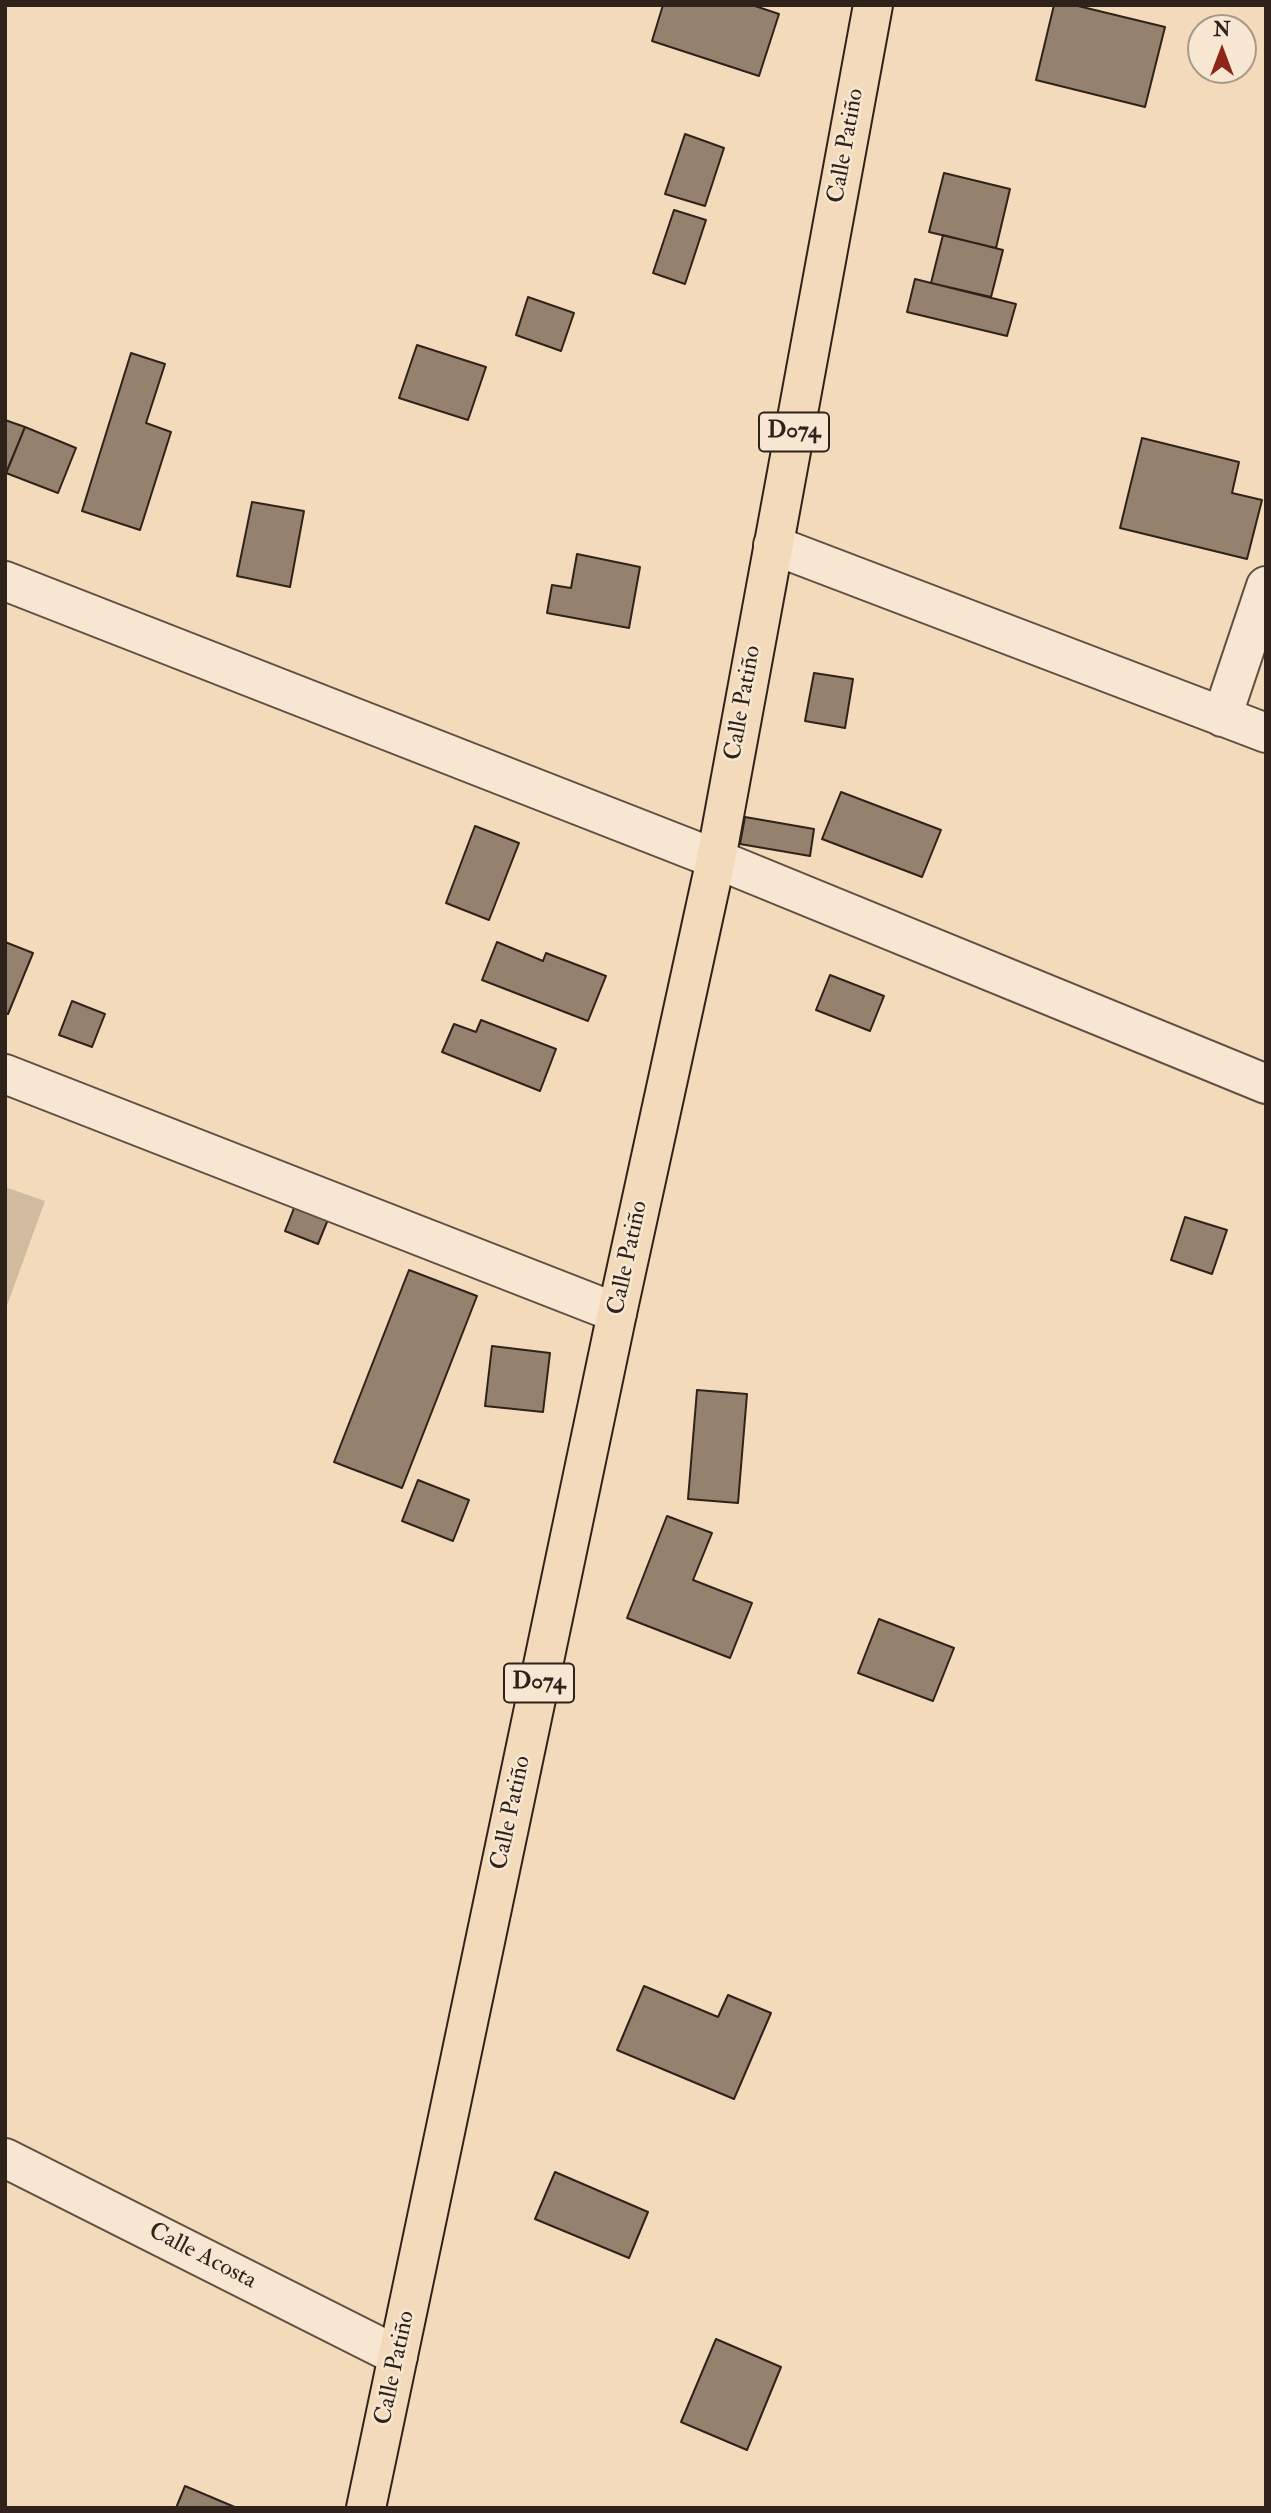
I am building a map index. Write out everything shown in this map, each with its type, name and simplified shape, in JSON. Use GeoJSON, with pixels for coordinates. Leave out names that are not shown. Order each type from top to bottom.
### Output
{"type":"FeatureCollection","features":[{"type":"Feature","properties":{"kind":"main road","name":"Calle Patiño"},"geometry":{"type":"LineString","coordinates":[[366,2508],[617,1313],[716,859],[873,5]]}},
{"type":"Feature","properties":{"kind":"street"},"geometry":{"type":"LineString","coordinates":[[773,545],[1266,733]]}},
{"type":"Feature","properties":{"kind":"street"},"geometry":{"type":"LineString","coordinates":[[5,581],[716,859],[1266,1084]]}},
{"type":"Feature","properties":{"kind":"street"},"geometry":{"type":"LineString","coordinates":[[1222,717],[1266,586]]}},
{"type":"Feature","properties":{"kind":"street"},"geometry":{"type":"LineString","coordinates":[[5,1074],[617,1313]]}},
{"type":"Feature","properties":{"kind":"street","name":"Calle Acosta"},"geometry":{"type":"LineString","coordinates":[[5,2158],[398,2356]]}},
{"type":"Feature","properties":{"kind":"shaded area"},"geometry":{"type":"Polygon","coordinates":[[[5,1187],[45,1201],[5,1311],[5,1187]]]}},
{"type":"Feature","properties":{"kind":"building"},"geometry":{"type":"Polygon","coordinates":[[[663,5],[752,5],[779,14],[759,76],[652,41],[663,5]]]}},
{"type":"Feature","properties":{"kind":"building"},"geometry":{"type":"Polygon","coordinates":[[[1054,5],[1074,5],[1165,27],[1145,107],[1036,80],[1054,5]]]}},
{"type":"Feature","properties":{"kind":"building"},"geometry":{"type":"Polygon","coordinates":[[[685,134],[724,148],[705,206],[665,194],[685,134]]]}},
{"type":"Feature","properties":{"kind":"building"},"geometry":{"type":"Polygon","coordinates":[[[944,173],[1010,189],[996,248],[929,232],[944,173]]]}},
{"type":"Feature","properties":{"kind":"building"},"geometry":{"type":"Polygon","coordinates":[[[674,210],[706,220],[685,284],[653,273],[674,210]]]}},
{"type":"Feature","properties":{"kind":"building"},"geometry":{"type":"Polygon","coordinates":[[[943,235],[1003,250],[991,297],[931,283],[943,235]]]}},
{"type":"Feature","properties":{"kind":"building"},"geometry":{"type":"Polygon","coordinates":[[[915,279],[1016,304],[1007,336],[907,312],[915,279]]]}},
{"type":"Feature","properties":{"kind":"building"},"geometry":{"type":"Polygon","coordinates":[[[528,297],[574,313],[561,351],[516,335],[528,297]]]}},
{"type":"Feature","properties":{"kind":"building"},"geometry":{"type":"Polygon","coordinates":[[[417,345],[486,367],[468,420],[399,398],[417,345]]]}},
{"type":"Feature","properties":{"kind":"building"},"geometry":{"type":"Polygon","coordinates":[[[131,353],[165,364],[146,423],[171,432],[140,530],[82,511],[131,353]]]}},
{"type":"Feature","properties":{"kind":"building"},"geometry":{"type":"Polygon","coordinates":[[[5,420],[25,427],[5,476],[5,420]]]}},
{"type":"Feature","properties":{"kind":"building"},"geometry":{"type":"Polygon","coordinates":[[[25,427],[76,448],[58,493],[6,473],[25,427]]]}},
{"type":"Feature","properties":{"kind":"building"},"geometry":{"type":"Polygon","coordinates":[[[1142,438],[1239,462],[1232,493],[1262,500],[1247,559],[1120,528],[1142,438]]]}},
{"type":"Feature","properties":{"kind":"building"},"geometry":{"type":"Polygon","coordinates":[[[252,502],[304,511],[290,587],[237,576],[252,502]]]}},
{"type":"Feature","properties":{"kind":"building"},"geometry":{"type":"Polygon","coordinates":[[[577,554],[640,567],[629,628],[547,613],[552,585],[571,588],[577,554]]]}},
{"type":"Feature","properties":{"kind":"building"},"geometry":{"type":"Polygon","coordinates":[[[814,673],[853,679],[845,728],[805,721],[814,673]]]}},
{"type":"Feature","properties":{"kind":"building"},"geometry":{"type":"Polygon","coordinates":[[[841,792],[941,830],[922,877],[822,839],[841,792]]]}},
{"type":"Feature","properties":{"kind":"building"},"geometry":{"type":"Polygon","coordinates":[[[745,817],[814,829],[810,856],[740,844],[745,817]]]}},
{"type":"Feature","properties":{"kind":"building"},"geometry":{"type":"Polygon","coordinates":[[[475,826],[519,843],[489,920],[446,903],[475,826]]]}},
{"type":"Feature","properties":{"kind":"building"},"geometry":{"type":"Polygon","coordinates":[[[5,942],[33,953],[8,1014],[5,1013],[5,942]]]}},
{"type":"Feature","properties":{"kind":"building"},"geometry":{"type":"Polygon","coordinates":[[[497,942],[543,961],[546,953],[606,976],[588,1021],[482,980],[497,942]]]}},
{"type":"Feature","properties":{"kind":"building"},"geometry":{"type":"Polygon","coordinates":[[[830,975],[884,996],[870,1031],[816,1010],[830,975]]]}},
{"type":"Feature","properties":{"kind":"building"},"geometry":{"type":"Polygon","coordinates":[[[72,1001],[105,1014],[92,1047],[59,1035],[72,1001]]]}},
{"type":"Feature","properties":{"kind":"building"},"geometry":{"type":"Polygon","coordinates":[[[481,1020],[556,1049],[540,1091],[442,1052],[454,1024],[476,1032],[481,1020]]]}},
{"type":"Feature","properties":{"kind":"building"},"geometry":{"type":"Polygon","coordinates":[[[296,1203],[329,1217],[318,1244],[285,1231],[296,1203]]]}},
{"type":"Feature","properties":{"kind":"building"},"geometry":{"type":"Polygon","coordinates":[[[1185,1217],[1227,1230],[1212,1274],[1171,1260],[1185,1217]]]}},
{"type":"Feature","properties":{"kind":"building"},"geometry":{"type":"Polygon","coordinates":[[[409,1270],[477,1296],[402,1488],[334,1462],[409,1270]]]}},
{"type":"Feature","properties":{"kind":"building"},"geometry":{"type":"Polygon","coordinates":[[[492,1346],[550,1353],[543,1412],[485,1406],[492,1346]]]}},
{"type":"Feature","properties":{"kind":"building"},"geometry":{"type":"Polygon","coordinates":[[[697,1390],[747,1394],[738,1503],[688,1499],[697,1390]]]}},
{"type":"Feature","properties":{"kind":"building"},"geometry":{"type":"Polygon","coordinates":[[[418,1480],[469,1500],[453,1541],[402,1521],[418,1480]]]}},
{"type":"Feature","properties":{"kind":"building"},"geometry":{"type":"Polygon","coordinates":[[[667,1516],[712,1533],[693,1580],[752,1603],[730,1658],[627,1618],[667,1516]]]}},
{"type":"Feature","properties":{"kind":"building"},"geometry":{"type":"Polygon","coordinates":[[[879,1619],[954,1648],[933,1701],[858,1673],[879,1619]]]}},
{"type":"Feature","properties":{"kind":"building"},"geometry":{"type":"Polygon","coordinates":[[[644,1986],[718,2017],[728,1995],[771,2013],[734,2099],[617,2050],[644,1986]]]}},
{"type":"Feature","properties":{"kind":"building"},"geometry":{"type":"Polygon","coordinates":[[[555,2172],[648,2212],[629,2258],[535,2219],[555,2172]]]}},
{"type":"Feature","properties":{"kind":"building"},"geometry":{"type":"Polygon","coordinates":[[[716,2339],[781,2367],[747,2450],[681,2422],[716,2339]]]}},
{"type":"Feature","properties":{"kind":"building"},"geometry":{"type":"Polygon","coordinates":[[[185,2486],[237,2508],[176,2508],[185,2486]]]}}]}
